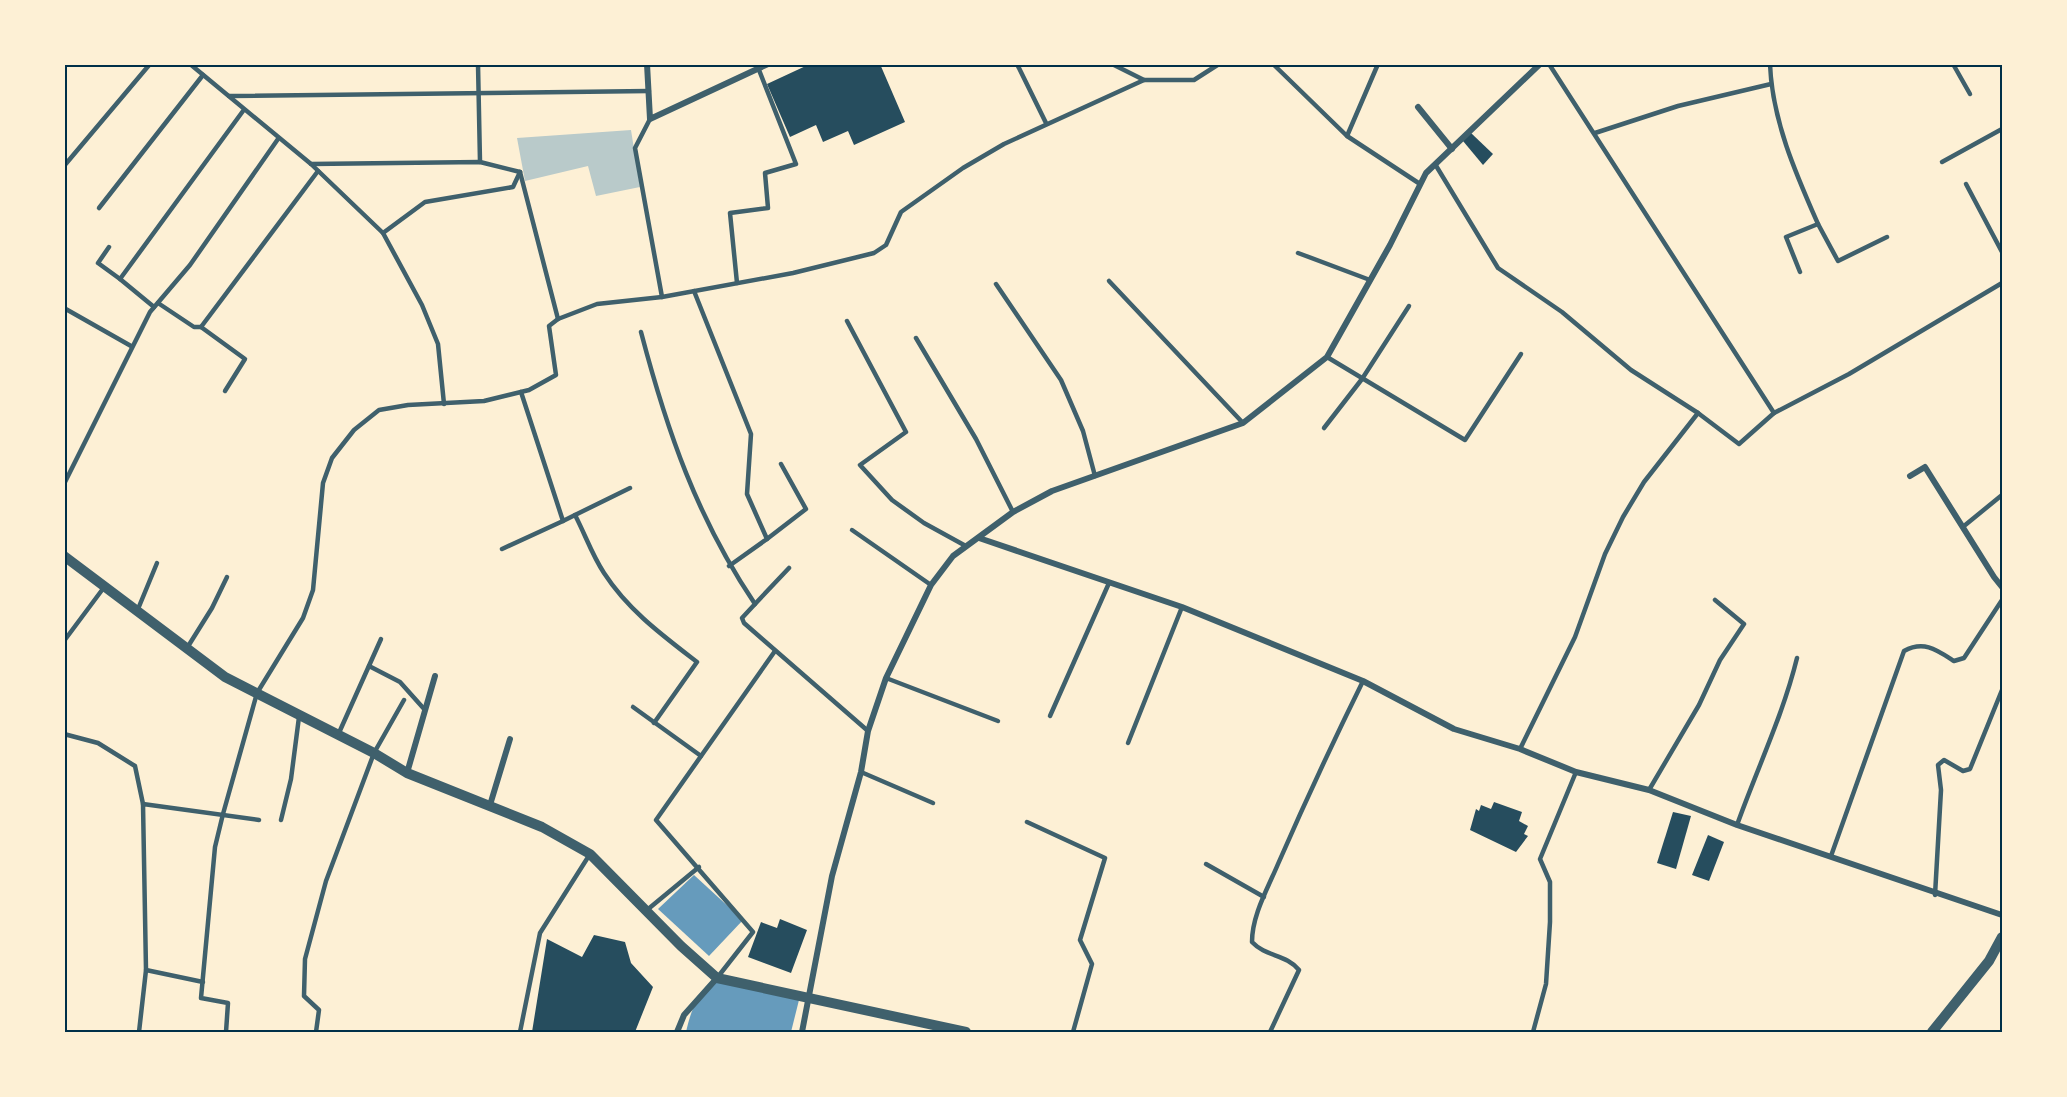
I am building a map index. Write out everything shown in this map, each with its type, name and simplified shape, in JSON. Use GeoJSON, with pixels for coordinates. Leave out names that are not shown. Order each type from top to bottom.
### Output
{"type":"FeatureCollection","features":[{"type":"Feature","properties":{"kind":"street"},"geometry":{"type":"LineString","coordinates":[[647,64],[650,119],[768,64]]}},
{"type":"Feature","properties":{"kind":"street"},"geometry":{"type":"LineString","coordinates":[[802,1032],[832,876],[861,772],[868,731],[886,678],[931,585],[964,545],[979,538],[1013,512],[1052,491],[1243,423],[1327,357],[1426,173],[1540,64]]}},
{"type":"Feature","properties":{"kind":"street"},"geometry":{"type":"LineString","coordinates":[[1418,108],[1452,149]]}},
{"type":"Feature","properties":{"kind":"street"},"geometry":{"type":"LineString","coordinates":[[1910,476],[1925,467],[2002,587]]}},
{"type":"Feature","properties":{"kind":"street"},"geometry":{"type":"LineString","coordinates":[[979,538],[1182,607],[1363,681],[1454,729],[1520,749],[1576,772],[1649,790],[1737,825],[1831,856],[1935,895],[2002,915]]}},
{"type":"Feature","properties":{"kind":"street"},"geometry":{"type":"LineString","coordinates":[[64,556],[186,650],[225,677],[374,753],[406,774],[542,827],[590,854],[717,978],[966,1032]]}},
{"type":"Feature","properties":{"kind":"street"},"geometry":{"type":"LineString","coordinates":[[406,774],[435,676]]}},
{"type":"Feature","properties":{"kind":"street"},"geometry":{"type":"LineString","coordinates":[[490,805],[510,738]]}},
{"type":"Feature","properties":{"kind":"street"},"geometry":{"type":"LineString","coordinates":[[1932,1032],[1989,961],[2002,937]]}},
{"type":"Feature","properties":{"kind":"street"},"geometry":{"type":"LineString","coordinates":[[677,1032],[684,1015],[717,978]]}},
{"type":"Feature","properties":{"kind":"lane"},"geometry":{"type":"LineString","coordinates":[[64,166],[150,64]]}},
{"type":"Feature","properties":{"kind":"lane"},"geometry":{"type":"LineString","coordinates":[[190,64],[197,67],[243,111],[311,164],[383,233],[422,305],[438,344],[444,404]]}},
{"type":"Feature","properties":{"kind":"lane"},"geometry":{"type":"LineString","coordinates":[[478,64],[480,162]]}},
{"type":"Feature","properties":{"kind":"lane"},"geometry":{"type":"LineString","coordinates":[[1017,64],[1046,123]]}},
{"type":"Feature","properties":{"kind":"lane"},"geometry":{"type":"LineString","coordinates":[[1112,64],[1144,80]]}},
{"type":"Feature","properties":{"kind":"lane"},"geometry":{"type":"LineString","coordinates":[[226,1032],[228,1003],[201,998],[215,847],[257,693],[303,618],[313,590],[323,483],[332,458],[354,430],[379,410],[408,405],[484,401],[521,392],[550,381],[556,375],[549,326],[558,319],[597,304],[662,297],[737,283],[861,257],[881,250],[898,216],[909,206],[963,168],[1004,144],[1144,80],[1194,80],[1219,64]]}},
{"type":"Feature","properties":{"kind":"lane"},"geometry":{"type":"LineString","coordinates":[[1272,64],[1281,67],[1347,136],[1420,184]]}},
{"type":"Feature","properties":{"kind":"lane"},"geometry":{"type":"LineString","coordinates":[[1347,136],[1378,64]]}},
{"type":"Feature","properties":{"kind":"lane"},"geometry":{"type":"LineString","coordinates":[[1549,64],[1774,413]]}},
{"type":"Feature","properties":{"kind":"lane"},"geometry":{"type":"LineString","coordinates":[[1770,64],[1771,84],[1791,164],[1818,224],[1838,261],[1887,237]]}},
{"type":"Feature","properties":{"kind":"lane"},"geometry":{"type":"LineString","coordinates":[[1953,64],[1970,94]]}},
{"type":"Feature","properties":{"kind":"lane"},"geometry":{"type":"LineString","coordinates":[[737,283],[730,213],[768,208],[765,173],[796,164],[759,70]]}},
{"type":"Feature","properties":{"kind":"lane"},"geometry":{"type":"LineString","coordinates":[[99,208],[203,75]]}},
{"type":"Feature","properties":{"kind":"lane"},"geometry":{"type":"LineString","coordinates":[[1595,133],[1678,106],[1771,84]]}},
{"type":"Feature","properties":{"kind":"lane"},"geometry":{"type":"LineString","coordinates":[[228,96],[649,91]]}},
{"type":"Feature","properties":{"kind":"lane"},"geometry":{"type":"LineString","coordinates":[[120,279],[243,111]]}},
{"type":"Feature","properties":{"kind":"lane"},"geometry":{"type":"LineString","coordinates":[[650,119],[635,148],[662,297]]}},
{"type":"Feature","properties":{"kind":"lane"},"geometry":{"type":"LineString","coordinates":[[1942,162],[2002,129]]}},
{"type":"Feature","properties":{"kind":"lane"},"geometry":{"type":"LineString","coordinates":[[64,483],[131,346],[156,305],[232,207],[278,139]]}},
{"type":"Feature","properties":{"kind":"lane"},"geometry":{"type":"LineString","coordinates":[[311,164],[480,162],[520,172]]}},
{"type":"Feature","properties":{"kind":"lane"},"geometry":{"type":"LineString","coordinates":[[1435,164],[1498,268],[1562,312],[1631,370],[1698,413],[1738,444],[1774,413],[1849,374],[2002,283]]}},
{"type":"Feature","properties":{"kind":"lane"},"geometry":{"type":"LineString","coordinates":[[201,327],[318,171]]}},
{"type":"Feature","properties":{"kind":"lane"},"geometry":{"type":"LineString","coordinates":[[383,233],[424,202],[513,187],[520,172]]}},
{"type":"Feature","properties":{"kind":"lane"},"geometry":{"type":"LineString","coordinates":[[520,172],[558,319]]}},
{"type":"Feature","properties":{"kind":"lane"},"geometry":{"type":"LineString","coordinates":[[1966,184],[2002,252]]}},
{"type":"Feature","properties":{"kind":"lane"},"geometry":{"type":"LineString","coordinates":[[1800,272],[1786,237],[1818,224]]}},
{"type":"Feature","properties":{"kind":"lane"},"geometry":{"type":"LineString","coordinates":[[109,247],[98,263],[156,305],[194,327],[201,327],[245,359],[225,391]]}},
{"type":"Feature","properties":{"kind":"lane"},"geometry":{"type":"LineString","coordinates":[[1298,253],[1370,280]]}},
{"type":"Feature","properties":{"kind":"lane"},"geometry":{"type":"LineString","coordinates":[[1109,282],[1243,423]]}},
{"type":"Feature","properties":{"kind":"lane"},"geometry":{"type":"LineString","coordinates":[[996,284],[1060,380],[1083,431],[1095,476]]}},
{"type":"Feature","properties":{"kind":"lane"},"geometry":{"type":"LineString","coordinates":[[694,291],[751,434],[747,494],[767,539]]}},
{"type":"Feature","properties":{"kind":"lane"},"geometry":{"type":"LineString","coordinates":[[1324,429],[1362,379],[1409,306]]}},
{"type":"Feature","properties":{"kind":"lane"},"geometry":{"type":"LineString","coordinates":[[64,308],[131,346]]}},
{"type":"Feature","properties":{"kind":"lane"},"geometry":{"type":"LineString","coordinates":[[847,321],[906,432],[860,465],[892,500],[924,523],[964,545]]}},
{"type":"Feature","properties":{"kind":"lane"},"geometry":{"type":"LineString","coordinates":[[641,332],[675,450],[688,482],[729,566],[755,604]]}},
{"type":"Feature","properties":{"kind":"lane"},"geometry":{"type":"LineString","coordinates":[[916,338],[976,440],[1013,512]]}},
{"type":"Feature","properties":{"kind":"lane"},"geometry":{"type":"LineString","coordinates":[[1327,357],[1465,440],[1521,354]]}},
{"type":"Feature","properties":{"kind":"lane"},"geometry":{"type":"LineString","coordinates":[[521,392],[563,521]]}},
{"type":"Feature","properties":{"kind":"lane"},"geometry":{"type":"LineString","coordinates":[[1520,749],[1575,637],[1605,554],[1623,517],[1644,482],[1698,413]]}},
{"type":"Feature","properties":{"kind":"lane"},"geometry":{"type":"LineString","coordinates":[[729,566],[806,509],[780,464]]}},
{"type":"Feature","properties":{"kind":"lane"},"geometry":{"type":"LineString","coordinates":[[502,549],[630,488]]}},
{"type":"Feature","properties":{"kind":"lane"},"geometry":{"type":"LineString","coordinates":[[1964,526],[2002,495]]}},
{"type":"Feature","properties":{"kind":"lane"},"geometry":{"type":"LineString","coordinates":[[575,515],[602,570],[617,593],[647,624],[697,662],[654,723]]}},
{"type":"Feature","properties":{"kind":"lane"},"geometry":{"type":"LineString","coordinates":[[852,530],[931,585]]}},
{"type":"Feature","properties":{"kind":"lane"},"geometry":{"type":"LineString","coordinates":[[137,612],[157,563]]}},
{"type":"Feature","properties":{"kind":"lane"},"geometry":{"type":"LineString","coordinates":[[789,568],[742,618],[748,627],[868,731]]}},
{"type":"Feature","properties":{"kind":"lane"},"geometry":{"type":"LineString","coordinates":[[186,650],[212,608],[227,577]]}},
{"type":"Feature","properties":{"kind":"lane"},"geometry":{"type":"LineString","coordinates":[[1050,716],[1109,583]]}},
{"type":"Feature","properties":{"kind":"lane"},"geometry":{"type":"LineString","coordinates":[[64,641],[105,586]]}},
{"type":"Feature","properties":{"kind":"lane"},"geometry":{"type":"LineString","coordinates":[[1649,790],[1699,705],[1720,660],[1744,624],[1715,600]]}},
{"type":"Feature","properties":{"kind":"lane"},"geometry":{"type":"LineString","coordinates":[[1831,856],[1904,651],[1922,645],[1931,647],[1954,661],[1964,658],[2002,600]]}},
{"type":"Feature","properties":{"kind":"lane"},"geometry":{"type":"LineString","coordinates":[[1128,743],[1182,607]]}},
{"type":"Feature","properties":{"kind":"lane"},"geometry":{"type":"LineString","coordinates":[[338,735],[381,639]]}},
{"type":"Feature","properties":{"kind":"lane"},"geometry":{"type":"LineString","coordinates":[[717,978],[753,932],[656,820],[775,651]]}},
{"type":"Feature","properties":{"kind":"lane"},"geometry":{"type":"LineString","coordinates":[[1737,825],[1764,752],[1779,720],[1797,658]]}},
{"type":"Feature","properties":{"kind":"lane"},"geometry":{"type":"LineString","coordinates":[[369,666],[400,682],[425,710]]}},
{"type":"Feature","properties":{"kind":"lane"},"geometry":{"type":"LineString","coordinates":[[886,678],[998,721]]}},
{"type":"Feature","properties":{"kind":"lane"},"geometry":{"type":"LineString","coordinates":[[1270,1032],[1299,970],[1284,957],[1264,952],[1252,942],[1252,933],[1264,897],[1311,788],[1363,681]]}},
{"type":"Feature","properties":{"kind":"lane"},"geometry":{"type":"LineString","coordinates":[[1935,895],[1941,790],[1938,765],[1944,760],[1963,771],[1970,770],[2002,690]]}},
{"type":"Feature","properties":{"kind":"lane"},"geometry":{"type":"LineString","coordinates":[[316,1032],[319,1010],[304,996],[305,959],[326,881],[374,753],[404,700]]}},
{"type":"Feature","properties":{"kind":"lane"},"geometry":{"type":"LineString","coordinates":[[633,707],[701,756]]}},
{"type":"Feature","properties":{"kind":"lane"},"geometry":{"type":"LineString","coordinates":[[281,820],[291,778],[300,714]]}},
{"type":"Feature","properties":{"kind":"lane"},"geometry":{"type":"LineString","coordinates":[[64,734],[98,743],[135,766],[143,804],[146,970],[139,1032]]}},
{"type":"Feature","properties":{"kind":"lane"},"geometry":{"type":"LineString","coordinates":[[861,772],[933,803]]}},
{"type":"Feature","properties":{"kind":"lane"},"geometry":{"type":"LineString","coordinates":[[1533,1032],[1546,984],[1550,922],[1550,882],[1540,859],[1576,772]]}},
{"type":"Feature","properties":{"kind":"lane"},"geometry":{"type":"LineString","coordinates":[[143,804],[259,820]]}},
{"type":"Feature","properties":{"kind":"lane"},"geometry":{"type":"LineString","coordinates":[[1027,822],[1105,858],[1080,940],[1092,964],[1073,1032]]}},
{"type":"Feature","properties":{"kind":"lane"},"geometry":{"type":"LineString","coordinates":[[520,1032],[540,933],[590,854]]}},
{"type":"Feature","properties":{"kind":"lane"},"geometry":{"type":"LineString","coordinates":[[1206,864],[1264,897]]}},
{"type":"Feature","properties":{"kind":"lane"},"geometry":{"type":"LineString","coordinates":[[647,910],[699,867]]}},
{"type":"Feature","properties":{"kind":"lane"},"geometry":{"type":"LineString","coordinates":[[146,970],[203,982]]}},
{"type":"Feature","properties":{"kind":"shaded area"},"geometry":{"type":"Polygon","coordinates":[[[631,130],[640,187],[596,196],[588,166],[525,181],[517,138],[631,130]]]}},
{"type":"Feature","properties":{"kind":"water"},"geometry":{"type":"Polygon","coordinates":[[[694,875],[743,920],[709,956],[658,909],[694,875]]]}},
{"type":"Feature","properties":{"kind":"water"},"geometry":{"type":"Polygon","coordinates":[[[716,977],[799,1000],[791,1032],[686,1032],[696,1002],[704,989],[716,977]]]}},
{"type":"Feature","properties":{"kind":"building"},"geometry":{"type":"Polygon","coordinates":[[[810,64],[880,64],[905,122],[854,145],[848,131],[823,142],[816,125],[790,137],[767,84],[810,64]]]}},
{"type":"Feature","properties":{"kind":"building"},"geometry":{"type":"Polygon","coordinates":[[[1471,133],[1493,154],[1483,165],[1463,141],[1471,133]]]}},
{"type":"Feature","properties":{"kind":"building"},"geometry":{"type":"Polygon","coordinates":[[[1494,802],[1522,812],[1519,821],[1528,826],[1524,834],[1528,836],[1516,852],[1470,830],[1476,809],[1479,811],[1481,805],[1491,809],[1494,802]]]}},
{"type":"Feature","properties":{"kind":"building"},"geometry":{"type":"Polygon","coordinates":[[[1673,812],[1691,816],[1676,869],[1657,863],[1673,812]]]}},
{"type":"Feature","properties":{"kind":"building"},"geometry":{"type":"Polygon","coordinates":[[[1708,835],[1724,842],[1709,881],[1692,875],[1708,835]]]}},
{"type":"Feature","properties":{"kind":"building"},"geometry":{"type":"Polygon","coordinates":[[[780,919],[807,930],[791,973],[748,957],[761,922],[777,928],[780,919]]]}},
{"type":"Feature","properties":{"kind":"building"},"geometry":{"type":"Polygon","coordinates":[[[594,935],[625,942],[631,963],[653,987],[635,1032],[532,1032],[547,939],[582,957],[594,935]]]}}]}
